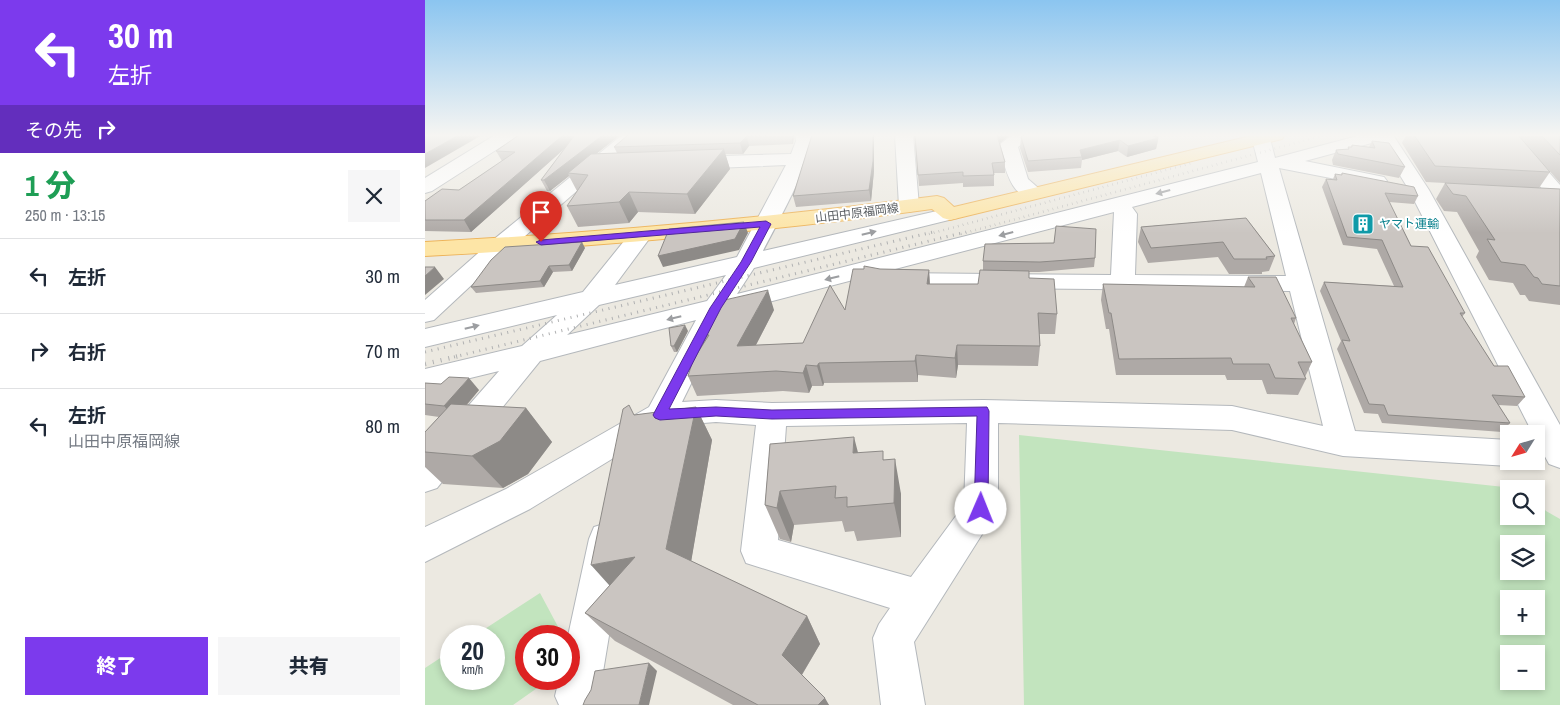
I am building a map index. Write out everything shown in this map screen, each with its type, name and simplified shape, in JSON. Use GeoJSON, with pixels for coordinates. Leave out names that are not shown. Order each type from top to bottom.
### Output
{"type":"FeatureCollection","features":[{"type":"Feature","properties":{"kind":"main road"},"geometry":{"type":"LineString","coordinates":[[950,214],[1136,168]]}},
{"type":"Feature","properties":{"kind":"main road","name":"山田中原福岡線"},"geometry":{"type":"LineString","coordinates":[[425,249],[641,235],[766,224],[937,202],[950,214]]}},
{"type":"Feature","properties":{"kind":"street"},"geometry":{"type":"LineString","coordinates":[[425,187],[455,168]]}},
{"type":"Feature","properties":{"kind":"street"},"geometry":{"type":"LineString","coordinates":[[425,314],[501,245],[593,168]]}},
{"type":"Feature","properties":{"kind":"street"},"geometry":{"type":"LineString","coordinates":[[660,415],[716,308],[746,262],[792,168]]}},
{"type":"Feature","properties":{"kind":"street"},"geometry":{"type":"LineString","coordinates":[[906,168],[909,206]]}},
{"type":"Feature","properties":{"kind":"street"},"geometry":{"type":"LineString","coordinates":[[1015,168],[1019,182],[1034,193]]}},
{"type":"Feature","properties":{"kind":"street"},"geometry":{"type":"LineString","coordinates":[[425,379],[716,308],[1260,168]]}},
{"type":"Feature","properties":{"kind":"street"},"geometry":{"type":"LineString","coordinates":[[1276,168],[1299,284],[1343,443]]}},
{"type":"Feature","properties":{"kind":"street"},"geometry":{"type":"LineString","coordinates":[[1297,168],[1428,191]]}},
{"type":"Feature","properties":{"kind":"street"},"geometry":{"type":"LineString","coordinates":[[1410,168],[1428,191],[1560,455],[1545,455]]}},
{"type":"Feature","properties":{"kind":"street"},"geometry":{"type":"LineString","coordinates":[[1535,168],[1560,197]]}},
{"type":"Feature","properties":{"kind":"street"},"geometry":{"type":"LineString","coordinates":[[1531,196],[1560,197]]}},
{"type":"Feature","properties":{"kind":"street"},"geometry":{"type":"LineString","coordinates":[[1120,204],[1127,214],[1123,281]]}},
{"type":"Feature","properties":{"kind":"street"},"geometry":{"type":"LineString","coordinates":[[425,338],[950,214]]}},
{"type":"Feature","properties":{"kind":"street"},"geometry":{"type":"LineString","coordinates":[[425,478],[529,355],[593,297],[641,235]]}},
{"type":"Feature","properties":{"kind":"street"},"geometry":{"type":"LineString","coordinates":[[867,269],[883,280],[1299,284]]}},
{"type":"Feature","properties":{"kind":"street"},"geometry":{"type":"LineString","coordinates":[[425,545],[518,499],[660,415],[716,411],[772,415],[983,411],[1232,418],[1343,443],[1500,452]]}},
{"type":"Feature","properties":{"kind":"street"},"geometry":{"type":"LineString","coordinates":[[903,705],[893,638],[937,570],[981,509],[983,411]]}},
{"type":"Feature","properties":{"kind":"street"},"geometry":{"type":"LineString","coordinates":[[772,415],[759,551],[919,598]]}},
{"type":"Feature","properties":{"kind":"street"},"geometry":{"type":"LineString","coordinates":[[619,473],[627,434]]}},
{"type":"Feature","properties":{"kind":"street"},"geometry":{"type":"LineString","coordinates":[[577,696],[612,512]]}},
{"type":"Feature","properties":{"kind":"green space"},"geometry":{"type":"Polygon","coordinates":[[[1019,435],[1500,487],[1500,525],[1545,525],[1545,510],[1560,519],[1560,705],[1024,705],[1019,435]]]}},
{"type":"Feature","properties":{"kind":"green space"},"geometry":{"type":"Polygon","coordinates":[[[540,593],[557,625],[515,625],[515,690],[534,690],[513,705],[425,705],[425,668],[440,658],[440,690],[505,690],[505,625],[491,625],[540,593]]]}},
{"type":"Feature","properties":{"kind":"building"},"geometry":{"type":"Polygon","coordinates":[[[492,168],[525,168],[464,220],[425,220],[425,201],[442,189],[459,190],[492,168]]]}},
{"type":"Feature","properties":{"kind":"building"},"geometry":{"type":"Polygon","coordinates":[[[550,168],[560,168],[544,180],[541,180],[550,168]]]}},
{"type":"Feature","properties":{"kind":"building"},"geometry":{"type":"Polygon","coordinates":[[[574,168],[708,168],[687,194],[629,192],[619,202],[567,206],[588,175],[568,173],[574,168]]]}},
{"type":"Feature","properties":{"kind":"building"},"geometry":{"type":"Polygon","coordinates":[[[802,168],[872,168],[869,190],[793,196],[802,168]]]}},
{"type":"Feature","properties":{"kind":"building"},"geometry":{"type":"Polygon","coordinates":[[[917,168],[993,168],[994,175],[963,176],[963,172],[918,175],[917,168]]]}},
{"type":"Feature","properties":{"kind":"building"},"geometry":{"type":"Polygon","coordinates":[[[1471,168],[1546,168],[1550,172],[1471,168]]]}},
{"type":"Feature","properties":{"kind":"building"},"geometry":{"type":"Polygon","coordinates":[[[1342,173],[1414,187],[1418,196],[1385,193],[1411,246],[1428,247],[1465,313],[1460,313],[1494,366],[1508,366],[1525,397],[1492,395],[1510,423],[1388,415],[1384,405],[1369,404],[1342,340],[1350,341],[1324,282],[1403,287],[1382,240],[1347,237],[1326,179],[1337,180],[1335,174],[1342,175],[1342,173]]]}},
{"type":"Feature","properties":{"kind":"building"},"geometry":{"type":"Polygon","coordinates":[[[1445,183],[1560,189],[1560,286],[1542,284],[1525,265],[1501,262],[1487,239],[1495,240],[1466,196],[1453,194],[1445,183]]]}},
{"type":"Feature","properties":{"kind":"building"},"geometry":{"type":"Polygon","coordinates":[[[1246,218],[1275,256],[1266,257],[1267,259],[1234,259],[1223,242],[1151,248],[1141,227],[1246,218]]]}},
{"type":"Feature","properties":{"kind":"building"},"geometry":{"type":"Polygon","coordinates":[[[744,222],[735,239],[658,256],[669,229],[744,222]]]}},
{"type":"Feature","properties":{"kind":"building"},"geometry":{"type":"Polygon","coordinates":[[[1056,226],[1096,229],[1095,258],[1040,262],[983,261],[985,244],[1054,243],[1056,226]]]}},
{"type":"Feature","properties":{"kind":"building"},"geometry":{"type":"Polygon","coordinates":[[[582,242],[569,265],[549,266],[540,281],[471,287],[491,260],[505,247],[582,242]]]}},
{"type":"Feature","properties":{"kind":"building"},"geometry":{"type":"Polygon","coordinates":[[[864,266],[880,269],[929,270],[927,284],[978,284],[980,270],[1029,271],[1029,278],[1054,279],[1057,314],[1038,313],[1040,346],[957,345],[955,358],[916,355],[915,361],[819,363],[817,366],[806,365],[803,373],[776,371],[688,376],[693,360],[709,335],[699,334],[716,302],[768,290],[737,346],[803,343],[830,285],[845,310],[853,269],[864,269],[864,266]]]}},
{"type":"Feature","properties":{"kind":"building"},"geometry":{"type":"Polygon","coordinates":[[[425,267],[435,267],[425,276],[425,267]]]}},
{"type":"Feature","properties":{"kind":"building"},"geometry":{"type":"Polygon","coordinates":[[[1248,277],[1276,277],[1296,318],[1291,318],[1312,362],[1298,362],[1306,379],[1275,378],[1269,364],[1233,364],[1231,358],[1119,359],[1111,313],[1109,313],[1103,284],[1255,287],[1248,277]]]}},
{"type":"Feature","properties":{"kind":"building"},"geometry":{"type":"Polygon","coordinates":[[[685,325],[674,346],[671,346],[669,328],[685,325]]]}},
{"type":"Feature","properties":{"kind":"building"},"geometry":{"type":"Polygon","coordinates":[[[449,377],[469,378],[444,406],[425,404],[425,383],[441,384],[449,377]]]}},
{"type":"Feature","properties":{"kind":"building"},"geometry":{"type":"Polygon","coordinates":[[[451,404],[526,408],[500,441],[472,456],[425,452],[425,432],[451,404]]]}},
{"type":"Feature","properties":{"kind":"building"},"geometry":{"type":"Polygon","coordinates":[[[629,405],[634,415],[696,407],[666,549],[807,616],[782,655],[825,698],[818,705],[758,705],[585,613],[635,557],[591,565],[623,409],[629,405]]]}},
{"type":"Feature","properties":{"kind":"building"},"geometry":{"type":"Polygon","coordinates":[[[854,437],[853,453],[883,451],[883,460],[895,459],[894,503],[847,507],[847,497],[835,498],[836,486],[780,491],[777,508],[765,505],[770,444],[854,437]]]}},
{"type":"Feature","properties":{"kind":"building"},"geometry":{"type":"Polygon","coordinates":[[[649,663],[639,705],[583,705],[591,690],[595,671],[649,663]]]}},
{"type":"Feature","properties":{"kind":"railway"},"geometry":{"type":"LineString","coordinates":[[929,234],[1174,168]]}},
{"type":"Feature","properties":{"kind":"railway"},"geometry":{"type":"LineString","coordinates":[[961,234],[1204,168]]}},
{"type":"Feature","properties":{"kind":"railway"},"geometry":{"type":"LineString","coordinates":[[425,352],[933,232]]}},
{"type":"Feature","properties":{"kind":"railway"},"geometry":{"type":"LineString","coordinates":[[454,357],[966,232]]}},
{"type":"Feature","properties":{"kind":"railway"},"geometry":{"type":"LineString","coordinates":[[425,364],[459,356]]}},
{"type":"Feature","properties":{"kind":"place","name":"ヤマト運輸"},"geometry":{"type":"Point","coordinates":[1363,224]}},
{"type":"Feature","properties":{"kind":"route"},"geometry":{"type":"LineString","coordinates":[[541,242],[766,224],[746,262],[716,308],[660,415],[716,411],[772,415],[983,411],[981,509]]}}]}
